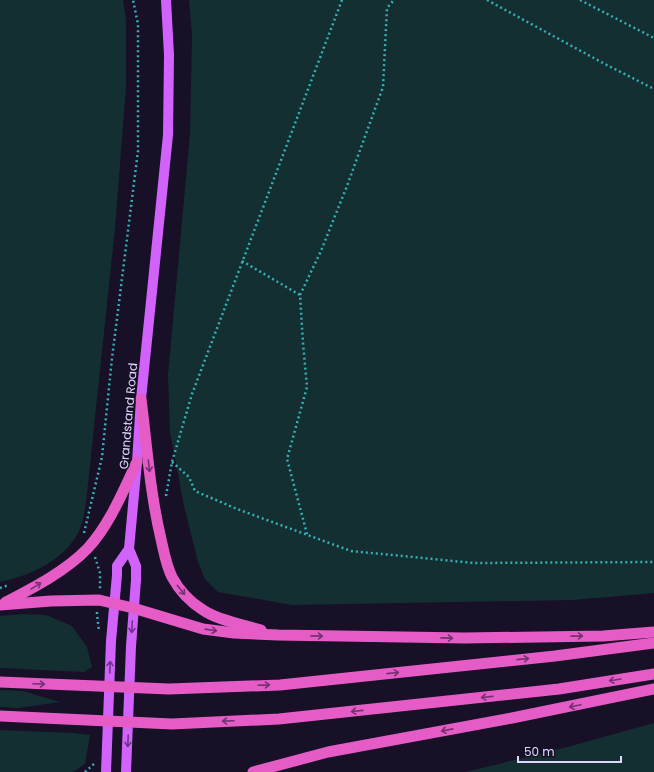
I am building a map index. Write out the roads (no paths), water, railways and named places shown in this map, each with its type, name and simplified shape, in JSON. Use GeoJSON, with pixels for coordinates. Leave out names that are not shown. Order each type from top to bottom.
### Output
{"type":"FeatureCollection","features":[{"type":"Feature","properties":{"kind":"highway"},"geometry":{"type":"LineString","coordinates":[[141,399],[155,514],[167,566],[178,586],[194,604],[203,611],[214,616],[278,635]]}},
{"type":"Feature","properties":{"kind":"highway"},"geometry":{"type":"LineString","coordinates":[[1,604],[30,590],[61,570],[88,548],[108,519],[137,462]]}},
{"type":"Feature","properties":{"kind":"highway"},"geometry":{"type":"LineString","coordinates":[[1,604],[99,600],[133,608],[204,629],[234,633],[278,635],[465,638],[603,636],[654,632]]}},
{"type":"Feature","properties":{"kind":"highway"},"geometry":{"type":"LineString","coordinates":[[0,682],[169,689],[280,685],[548,657],[654,642]]}},
{"type":"Feature","properties":{"kind":"highway"},"geometry":{"type":"LineString","coordinates":[[0,716],[172,724],[279,719],[559,689],[654,674]]}},
{"type":"Feature","properties":{"kind":"highway"},"geometry":{"type":"LineString","coordinates":[[253,772],[328,752],[504,720],[654,689]]}},
{"type":"Feature","properties":{"kind":"highway"},"geometry":{"type":"LineString","coordinates":[[279,772],[328,752]]}},
{"type":"Feature","properties":{"kind":"main road","name":"Grandstand Road"},"geometry":{"type":"LineString","coordinates":[[127,767],[131,646],[136,580],[136,566],[129,549],[141,399],[154,285],[168,135],[169,54],[166,0]]}},
{"type":"Feature","properties":{"kind":"main road","name":"Grandstand Road"},"geometry":{"type":"LineString","coordinates":[[106,767],[114,603],[118,566],[129,549]]}}]}
